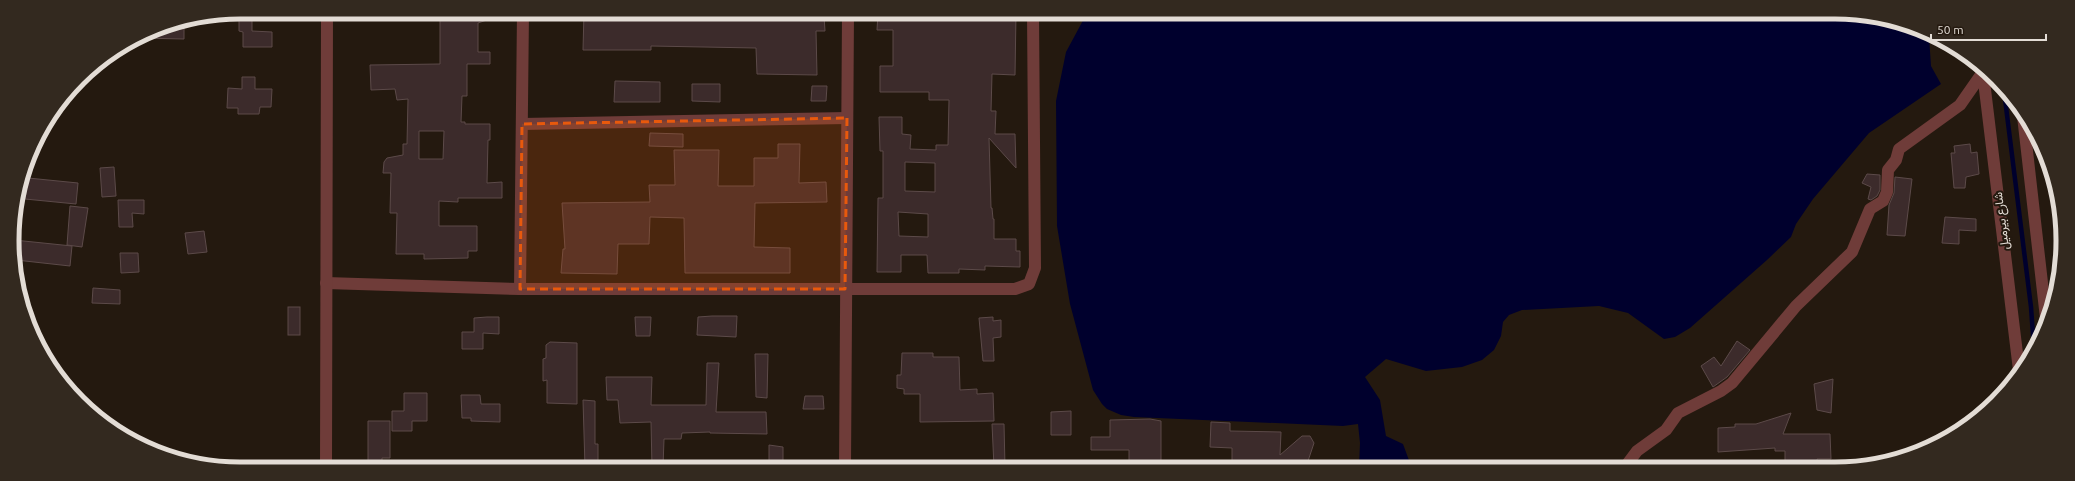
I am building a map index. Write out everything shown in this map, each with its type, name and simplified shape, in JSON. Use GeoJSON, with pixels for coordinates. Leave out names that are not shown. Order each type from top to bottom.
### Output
{"type":"FeatureCollection","features":[{"type":"Feature","properties":{"kind":"street"},"geometry":{"type":"LineString","coordinates":[[326,462],[327,19]]}},
{"type":"Feature","properties":{"kind":"street"},"geometry":{"type":"LineString","coordinates":[[520,289],[523,19]]}},
{"type":"Feature","properties":{"kind":"street"},"geometry":{"type":"LineString","coordinates":[[845,462],[848,19]]}},
{"type":"Feature","properties":{"kind":"street"},"geometry":{"type":"LineString","coordinates":[[326,283],[520,289],[1015,289],[1029,284],[1035,268],[1033,19]]}},
{"type":"Feature","properties":{"kind":"street"},"geometry":{"type":"LineString","coordinates":[[1629,462],[1637,451],[1666,430],[1678,412],[1721,391],[1732,383],[1796,306],[1852,252],[1870,210],[1883,200],[1887,192],[1888,170],[1896,160],[1899,149],[1960,105],[1982,75]]}},
{"type":"Feature","properties":{"kind":"street","name":"شارع بيرميل"},"geometry":{"type":"LineString","coordinates":[[1983,76],[2018,365]]}},
{"type":"Feature","properties":{"kind":"street"},"geometry":{"type":"LineString","coordinates":[[522,124],[847,118]]}},
{"type":"Feature","properties":{"kind":"street"},"geometry":{"type":"LineString","coordinates":[[2025,127],[2048,299]]}},
{"type":"Feature","properties":{"kind":"highlighted area"},"geometry":{"type":"Polygon","coordinates":[[[847,118],[845,289],[520,289],[522,124],[847,118]]]}},
{"type":"Feature","properties":{"kind":"water"},"geometry":{"type":"Polygon","coordinates":[[[1084,19],[1849,19],[1878,23],[1906,31],[1929,41],[1931,66],[1941,84],[1869,133],[1813,199],[1796,224],[1791,237],[1690,328],[1675,337],[1664,339],[1628,313],[1599,306],[1522,310],[1509,315],[1503,322],[1501,336],[1494,350],[1482,360],[1462,367],[1426,371],[1386,359],[1365,377],[1380,400],[1386,436],[1403,444],[1410,462],[1359,462],[1360,443],[1358,424],[1343,426],[1134,417],[1121,415],[1107,409],[1102,404],[1093,390],[1070,304],[1057,226],[1056,101],[1066,52],[1084,19]]]}},
{"type":"Feature","properties":{"kind":"building"},"geometry":{"type":"Polygon","coordinates":[[[239,19],[252,19],[252,31],[272,32],[272,47],[243,47],[243,32],[239,31],[239,19]]]}},
{"type":"Feature","properties":{"kind":"building"},"geometry":{"type":"Polygon","coordinates":[[[440,19],[490,19],[478,23],[478,52],[490,52],[490,64],[467,64],[467,96],[462,96],[461,122],[465,122],[465,124],[490,124],[487,183],[502,182],[502,198],[458,198],[458,202],[439,201],[439,226],[477,226],[477,251],[468,251],[468,258],[424,259],[424,254],[396,254],[397,213],[390,213],[391,173],[383,173],[384,162],[387,158],[403,155],[403,144],[407,144],[408,99],[397,100],[395,89],[371,90],[370,65],[440,64],[440,19]],[[419,131],[419,159],[443,159],[444,131],[419,131]]]}},
{"type":"Feature","properties":{"kind":"building"},"geometry":{"type":"Polygon","coordinates":[[[584,19],[824,19],[825,31],[816,31],[817,75],[757,74],[756,48],[651,46],[651,50],[583,50],[584,19]]]}},
{"type":"Feature","properties":{"kind":"building"},"geometry":{"type":"Polygon","coordinates":[[[878,19],[1016,19],[1015,75],[992,74],[991,111],[996,111],[995,134],[1015,134],[1016,168],[989,138],[991,208],[994,219],[994,239],[1016,239],[1016,251],[1020,251],[1020,267],[985,266],[985,270],[959,269],[959,273],[928,273],[927,255],[901,255],[901,272],[877,272],[878,198],[883,198],[883,151],[880,151],[879,117],[902,117],[902,134],[911,135],[910,149],[936,150],[936,145],[948,145],[949,100],[929,100],[929,92],[880,92],[880,66],[893,66],[893,30],[877,30],[878,19]],[[905,162],[905,191],[935,192],[935,163],[905,162]],[[898,212],[899,236],[928,237],[928,214],[898,212]]]}},
{"type":"Feature","properties":{"kind":"building"},"geometry":{"type":"Polygon","coordinates":[[[184,27],[184,39],[151,38],[184,27]]]}},
{"type":"Feature","properties":{"kind":"building"},"geometry":{"type":"Polygon","coordinates":[[[242,77],[255,77],[255,89],[272,89],[271,107],[260,107],[259,114],[238,114],[238,108],[227,108],[228,88],[242,89],[242,77]]]}},
{"type":"Feature","properties":{"kind":"building"},"geometry":{"type":"Polygon","coordinates":[[[615,81],[660,82],[660,102],[614,102],[615,81]]]}},
{"type":"Feature","properties":{"kind":"building"},"geometry":{"type":"Polygon","coordinates":[[[692,84],[720,84],[720,102],[692,101],[692,84]]]}},
{"type":"Feature","properties":{"kind":"building"},"geometry":{"type":"Polygon","coordinates":[[[812,86],[827,86],[826,101],[811,101],[812,86]]]}},
{"type":"Feature","properties":{"kind":"building"},"geometry":{"type":"Polygon","coordinates":[[[650,133],[683,134],[683,147],[649,146],[650,133]]]}},
{"type":"Feature","properties":{"kind":"building"},"geometry":{"type":"Polygon","coordinates":[[[778,144],[800,144],[799,183],[826,182],[827,202],[755,203],[754,247],[790,248],[790,273],[685,273],[684,218],[650,217],[649,244],[618,244],[617,274],[561,273],[563,249],[565,249],[562,203],[650,202],[649,185],[675,185],[674,150],[719,150],[718,186],[754,186],[754,158],[778,158],[778,144]]]}},
{"type":"Feature","properties":{"kind":"building"},"geometry":{"type":"Polygon","coordinates":[[[1970,144],[1971,153],[1977,152],[1979,174],[1966,177],[1965,188],[1954,188],[1951,153],[1955,153],[1954,146],[1970,144]]]}},
{"type":"Feature","properties":{"kind":"building"},"geometry":{"type":"Polygon","coordinates":[[[114,167],[116,196],[102,197],[100,168],[114,167]]]}},
{"type":"Feature","properties":{"kind":"building"},"geometry":{"type":"Polygon","coordinates":[[[1867,174],[1880,175],[1880,190],[1877,196],[1871,200],[1868,199],[1871,187],[1862,183],[1867,174]]]}},
{"type":"Feature","properties":{"kind":"building"},"geometry":{"type":"Polygon","coordinates":[[[1895,177],[1912,179],[1905,236],[1887,235],[1889,205],[1894,193],[1895,177]]]}},
{"type":"Feature","properties":{"kind":"building"},"geometry":{"type":"Polygon","coordinates":[[[28,178],[78,183],[76,204],[25,199],[28,178]]]}},
{"type":"Feature","properties":{"kind":"building"},"geometry":{"type":"Polygon","coordinates":[[[118,200],[144,200],[144,214],[132,213],[133,227],[119,227],[118,200]]]}},
{"type":"Feature","properties":{"kind":"building"},"geometry":{"type":"Polygon","coordinates":[[[70,206],[88,208],[82,247],[67,245],[70,206]]]}},
{"type":"Feature","properties":{"kind":"building"},"geometry":{"type":"Polygon","coordinates":[[[1945,217],[1976,219],[1976,231],[1959,230],[1959,244],[1942,243],[1945,217]]]}},
{"type":"Feature","properties":{"kind":"building"},"geometry":{"type":"Polygon","coordinates":[[[204,231],[207,252],[188,254],[185,233],[204,231]]]}},
{"type":"Feature","properties":{"kind":"building"},"geometry":{"type":"Polygon","coordinates":[[[19,241],[72,246],[70,266],[20,260],[19,241]]]}},
{"type":"Feature","properties":{"kind":"building"},"geometry":{"type":"Polygon","coordinates":[[[120,253],[138,253],[139,272],[121,273],[120,253]]]}},
{"type":"Feature","properties":{"kind":"building"},"geometry":{"type":"Polygon","coordinates":[[[93,288],[120,290],[120,304],[92,303],[93,288]]]}},
{"type":"Feature","properties":{"kind":"building"},"geometry":{"type":"Polygon","coordinates":[[[288,307],[300,307],[300,335],[288,335],[288,307]]]}},
{"type":"Feature","properties":{"kind":"building"},"geometry":{"type":"Polygon","coordinates":[[[737,316],[736,337],[697,335],[698,317],[737,316]]]}},
{"type":"Feature","properties":{"kind":"building"},"geometry":{"type":"Polygon","coordinates":[[[499,317],[499,334],[483,333],[483,349],[462,349],[462,332],[474,332],[474,318],[499,317]]]}},
{"type":"Feature","properties":{"kind":"building"},"geometry":{"type":"Polygon","coordinates":[[[635,317],[651,317],[650,336],[636,336],[635,317]]]}},
{"type":"Feature","properties":{"kind":"building"},"geometry":{"type":"Polygon","coordinates":[[[993,317],[993,321],[1001,320],[1001,337],[993,338],[994,361],[983,361],[979,318],[993,317]]]}},
{"type":"Feature","properties":{"kind":"building"},"geometry":{"type":"Polygon","coordinates":[[[1737,341],[1750,350],[1727,377],[1713,387],[1701,366],[1714,357],[1721,366],[1737,341]]]}},
{"type":"Feature","properties":{"kind":"building"},"geometry":{"type":"Polygon","coordinates":[[[550,342],[577,343],[577,404],[547,403],[547,380],[543,381],[543,359],[546,358],[546,345],[550,342]]]}},
{"type":"Feature","properties":{"kind":"building"},"geometry":{"type":"Polygon","coordinates":[[[902,353],[933,353],[933,357],[959,357],[960,390],[977,389],[977,394],[993,393],[994,421],[920,422],[920,394],[904,394],[904,389],[897,388],[897,375],[901,375],[902,353]]]}},
{"type":"Feature","properties":{"kind":"building"},"geometry":{"type":"Polygon","coordinates":[[[755,354],[768,354],[767,398],[756,397],[755,354]]]}},
{"type":"Feature","properties":{"kind":"building"},"geometry":{"type":"Polygon","coordinates":[[[707,363],[719,363],[716,412],[766,412],[767,434],[710,432],[682,433],[681,439],[664,439],[663,462],[652,462],[651,422],[620,423],[618,400],[607,400],[606,377],[652,377],[651,405],[706,405],[707,363]]]}},
{"type":"Feature","properties":{"kind":"building"},"geometry":{"type":"Polygon","coordinates":[[[1833,379],[1831,413],[1817,410],[1814,384],[1833,379]]]}},
{"type":"Feature","properties":{"kind":"building"},"geometry":{"type":"Polygon","coordinates":[[[404,393],[427,393],[427,421],[412,421],[412,431],[392,431],[392,411],[404,411],[404,393]]]}},
{"type":"Feature","properties":{"kind":"building"},"geometry":{"type":"Polygon","coordinates":[[[461,395],[480,395],[481,404],[500,404],[500,422],[471,421],[471,418],[462,418],[461,395]]]}},
{"type":"Feature","properties":{"kind":"building"},"geometry":{"type":"Polygon","coordinates":[[[805,396],[823,396],[824,409],[803,409],[805,396]]]}},
{"type":"Feature","properties":{"kind":"building"},"geometry":{"type":"Polygon","coordinates":[[[583,400],[595,401],[595,444],[598,444],[598,462],[585,462],[583,400]]]}},
{"type":"Feature","properties":{"kind":"building"},"geometry":{"type":"Polygon","coordinates":[[[1071,411],[1071,435],[1051,435],[1051,412],[1071,411]]]}},
{"type":"Feature","properties":{"kind":"building"},"geometry":{"type":"Polygon","coordinates":[[[1791,413],[1783,434],[1830,434],[1831,459],[1817,459],[1818,462],[1785,462],[1785,451],[1775,451],[1775,448],[1718,452],[1718,428],[1735,427],[1735,424],[1756,424],[1791,413]]]}},
{"type":"Feature","properties":{"kind":"building"},"geometry":{"type":"Polygon","coordinates":[[[1150,419],[1161,421],[1161,462],[1129,462],[1129,450],[1091,450],[1091,437],[1110,437],[1110,420],[1150,419]]]}},
{"type":"Feature","properties":{"kind":"building"},"geometry":{"type":"Polygon","coordinates":[[[368,421],[390,421],[390,458],[382,458],[382,462],[368,462],[368,421]]]}},
{"type":"Feature","properties":{"kind":"building"},"geometry":{"type":"Polygon","coordinates":[[[1211,422],[1230,423],[1230,431],[1281,432],[1280,455],[1302,436],[1310,436],[1314,443],[1308,462],[1232,462],[1232,448],[1210,447],[1211,422]]]}},
{"type":"Feature","properties":{"kind":"building"},"geometry":{"type":"Polygon","coordinates":[[[992,424],[1004,424],[1005,462],[994,462],[992,424]]]}},
{"type":"Feature","properties":{"kind":"building"},"geometry":{"type":"Polygon","coordinates":[[[769,445],[783,447],[783,462],[769,462],[769,445]]]}},
{"type":"Feature","properties":{"kind":"waterway"},"geometry":{"type":"LineString","coordinates":[[2005,99],[2031,307],[2033,338]]}}]}
